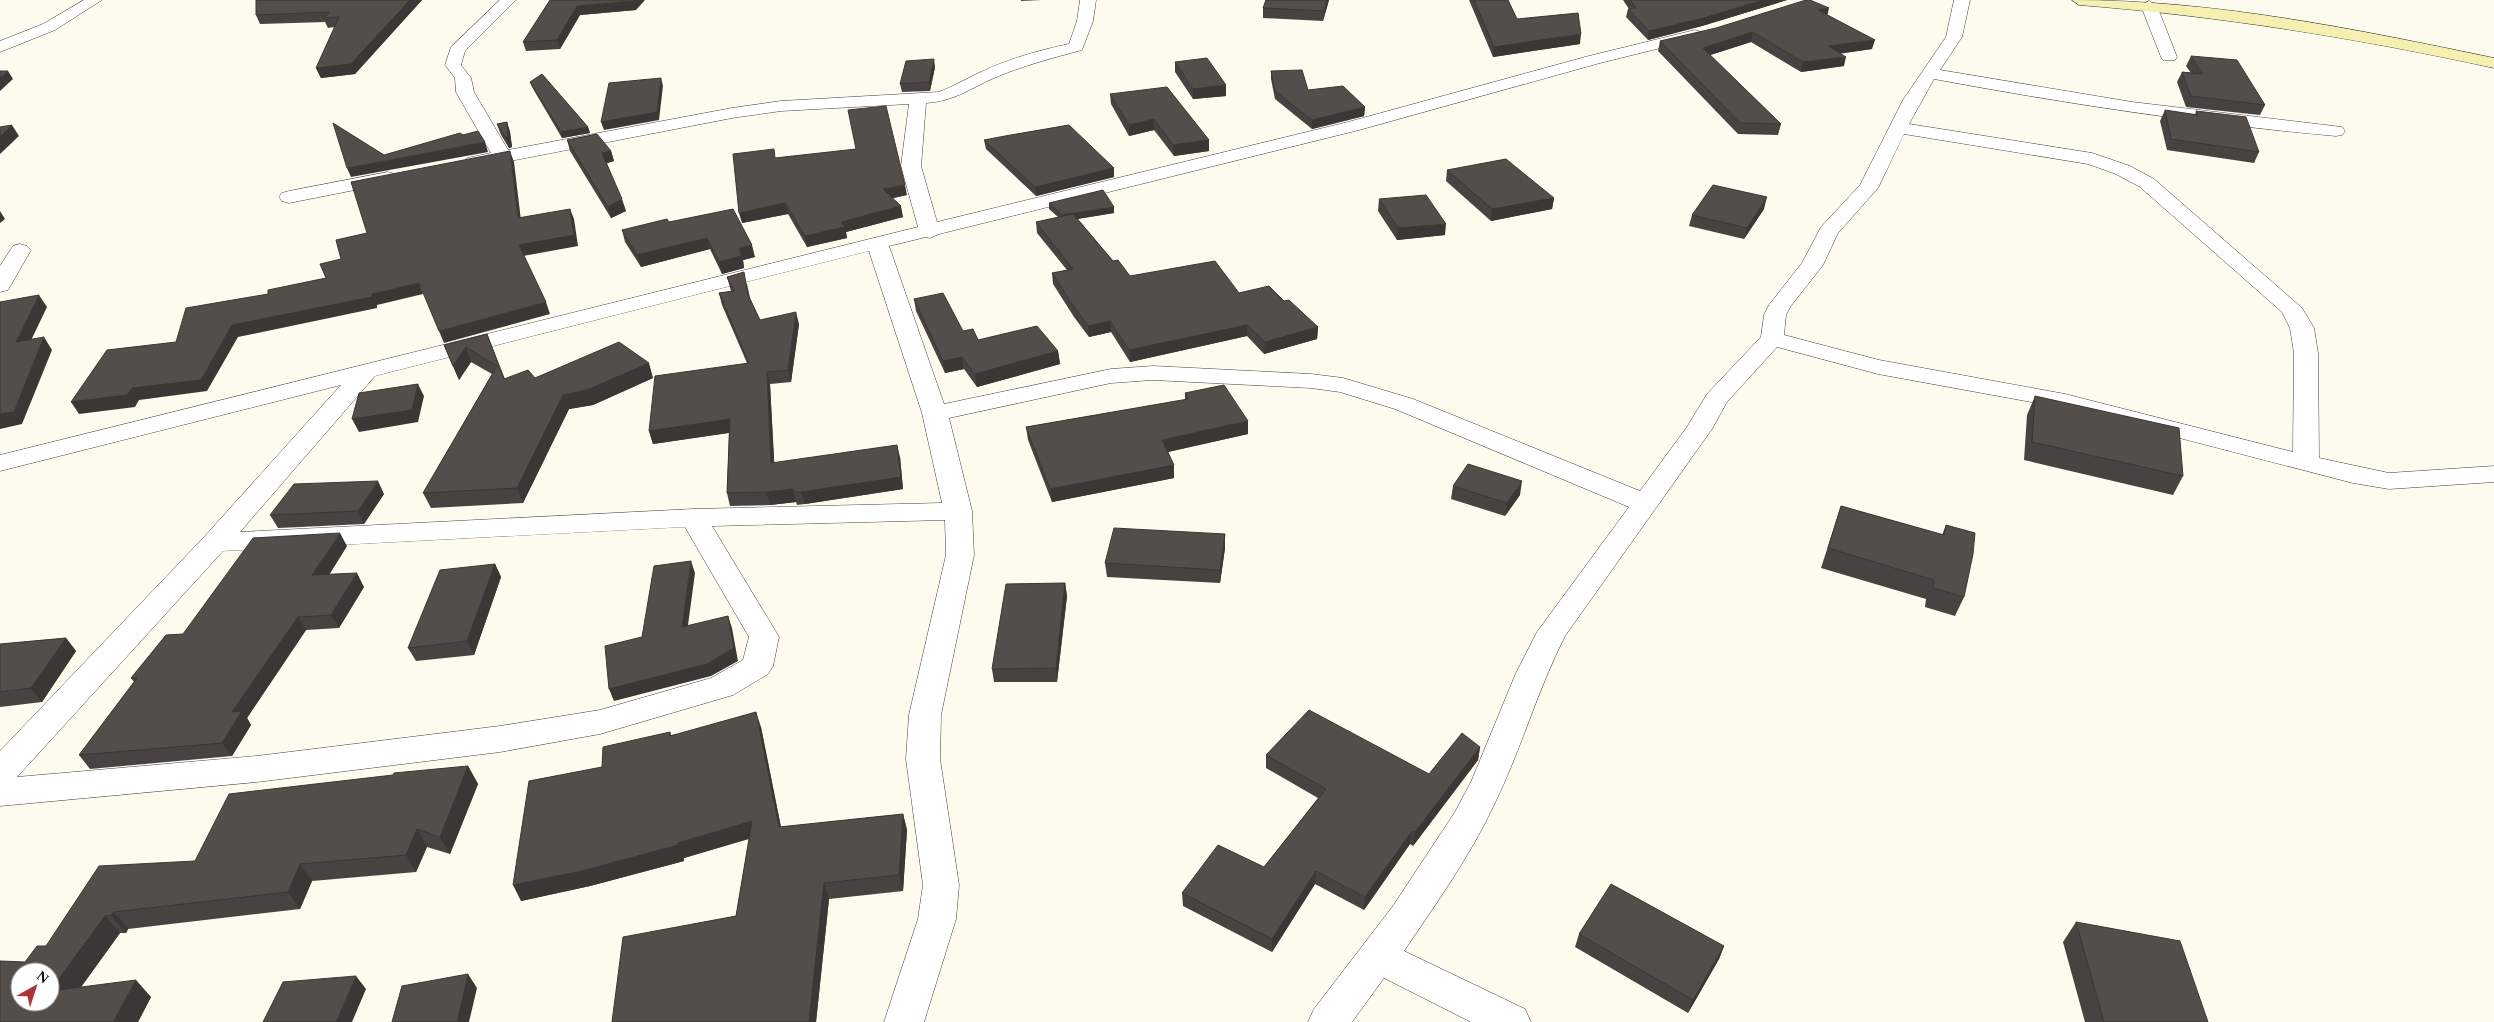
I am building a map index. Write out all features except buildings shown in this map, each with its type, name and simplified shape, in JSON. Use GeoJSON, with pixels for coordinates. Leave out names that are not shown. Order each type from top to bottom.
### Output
{"type":"FeatureCollection","features":[{"type":"Feature","properties":{"kind":"street"},"geometry":{"type":"LineString","coordinates":[[0,47],[49,27],[95,0]]}},
{"type":"Feature","properties":{"kind":"street"},"geometry":{"type":"LineString","coordinates":[[502,156],[453,65],[457,50],[509,0]]}},
{"type":"Feature","properties":{"kind":"street"},"geometry":{"type":"LineString","coordinates":[[453,166],[771,108],[918,99],[952,93],[987,75],[1037,56],[1076,47],[1085,22],[1088,0]]}},
{"type":"Feature","properties":{"kind":"street"},"geometry":{"type":"LineString","coordinates":[[1328,1022],[1379,958],[1436,873],[1477,804],[1513,721],[1534,665],[1552,632],[1699,429],[1716,399],[1772,339],[1780,304],[1812,265],[1828,231],[1868,188],[1878,172],[1897,127],[1929,73],[1954,37],[1958,26],[1962,0]]}},
{"type":"Feature","properties":{"kind":"street"},"geometry":{"type":"LineString","coordinates":[[2079,0],[2149,6],[2310,28],[2494,63]]}},
{"type":"Feature","properties":{"kind":"street"},"geometry":{"type":"LineString","coordinates":[[2149,6],[2169,57]]}},
{"type":"Feature","properties":{"kind":"street"},"geometry":{"type":"LineString","coordinates":[[0,463],[877,243],[930,232],[1353,126],[1595,59],[1708,32]]}},
{"type":"Feature","properties":{"kind":"street"},"geometry":{"type":"LineString","coordinates":[[1929,73],[2138,107],[2245,122],[2336,131]]}},
{"type":"Feature","properties":{"kind":"street"},"geometry":{"type":"LineString","coordinates":[[918,99],[911,166],[930,232]]}},
{"type":"Feature","properties":{"kind":"street"},"geometry":{"type":"LineString","coordinates":[[1897,127],[2092,159],[2124,170],[2147,183],[2291,308],[2302,328],[2306,353],[2306,464]]}},
{"type":"Feature","properties":{"kind":"street"},"geometry":{"type":"LineString","coordinates":[[289,197],[405,175]]}},
{"type":"Feature","properties":{"kind":"street"},"geometry":{"type":"LineString","coordinates":[[877,243],[935,412],[958,511],[960,555],[925,715],[923,759],[941,885],[937,919],[904,1022]]}},
{"type":"Feature","properties":{"kind":"street"},"geometry":{"type":"LineString","coordinates":[[0,285],[20,250]]}},
{"type":"Feature","properties":{"kind":"street"},"geometry":{"type":"LineString","coordinates":[[1772,339],[1878,367],[2048,397],[2306,464],[2389,481],[2494,474]]}},
{"type":"Feature","properties":{"kind":"street"},"geometry":{"type":"LineString","coordinates":[[0,773],[215,542],[366,372]]}},
{"type":"Feature","properties":{"kind":"street"},"geometry":{"type":"LineString","coordinates":[[935,412],[1111,376],[1153,373],[1311,381],[1343,385],[1404,404],[1644,503]]}},
{"type":"Feature","properties":{"kind":"street"},"geometry":{"type":"LineString","coordinates":[[215,542],[693,518],[958,511]]}},
{"type":"Feature","properties":{"kind":"street"},"geometry":{"type":"LineString","coordinates":[[0,792],[257,769],[500,739],[600,722],[722,687],[757,666],[764,637],[693,518]]}},
{"type":"Feature","properties":{"kind":"street"},"geometry":{"type":"LineString","coordinates":[[1379,958],[1511,1022]]}}]}
